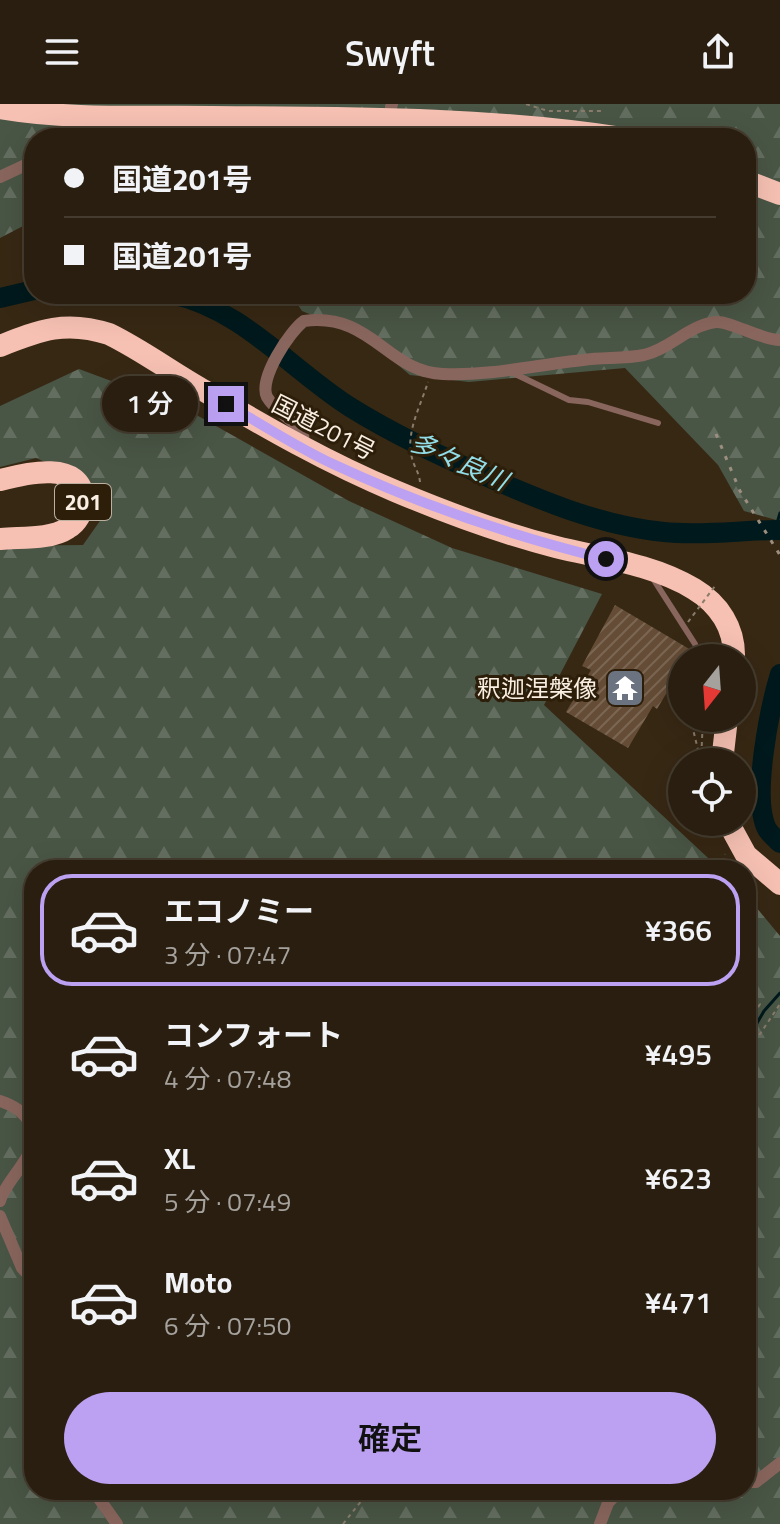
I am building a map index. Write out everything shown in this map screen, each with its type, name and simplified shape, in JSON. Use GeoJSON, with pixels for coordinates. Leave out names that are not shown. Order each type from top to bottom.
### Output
{"type":"FeatureCollection","features":[{"type":"Feature","properties":{"kind":"highway"},"geometry":{"type":"LineString","coordinates":[[0,108],[126,123],[271,128]]}},
{"type":"Feature","properties":{"kind":"highway"},"geometry":{"type":"LineString","coordinates":[[0,123],[24,126],[126,123],[496,124],[532,128]]}},
{"type":"Feature","properties":{"kind":"highway"},"geometry":{"type":"LineString","coordinates":[[756,172],[780,180]]}},
{"type":"Feature","properties":{"kind":"highway"},"geometry":{"type":"LineString","coordinates":[[756,185],[780,194]]}},
{"type":"Feature","properties":{"kind":"highway","name":"国道201号"},"geometry":{"type":"LineString","coordinates":[[0,346],[53,327],[80,326],[109,334],[304,449],[420,501],[552,546],[649,570],[692,587],[717,607],[729,627],[732,644]]}},
{"type":"Feature","properties":{"kind":"highway","name":"201"},"geometry":{"type":"LineString","coordinates":[[0,480],[34,472],[58,472],[75,482],[83,503],[78,518],[67,529],[0,539]]}},
{"type":"Feature","properties":{"kind":"highway"},"geometry":{"type":"LineString","coordinates":[[736,836],[752,860]]}},
{"type":"Feature","properties":{"kind":"highway"},"geometry":{"type":"LineString","coordinates":[[756,864],[780,884]]}},
{"type":"Feature","properties":{"kind":"street"},"geometry":{"type":"LineString","coordinates":[[0,177],[24,166]]}},
{"type":"Feature","properties":{"kind":"street"},"geometry":{"type":"LineString","coordinates":[[304,449],[303,432],[267,397],[265,383],[270,369],[304,321],[324,320],[368,333],[402,361],[430,373],[511,372],[584,359],[646,354],[667,346],[699,327],[718,322],[759,337],[780,340]]}},
{"type":"Feature","properties":{"kind":"street"},"geometry":{"type":"LineString","coordinates":[[0,1101],[24,1114]]}},
{"type":"Feature","properties":{"kind":"street"},"geometry":{"type":"LineString","coordinates":[[0,1201],[2,1193],[24,1162]]}},
{"type":"Feature","properties":{"kind":"street"},"geometry":{"type":"LineString","coordinates":[[0,1216],[24,1270]]}},
{"type":"Feature","properties":{"kind":"street"},"geometry":{"type":"LineString","coordinates":[[756,1482],[780,1463]]}},
{"type":"Feature","properties":{"kind":"street"},"geometry":{"type":"LineString","coordinates":[[100,1500],[117,1524]]}},
{"type":"Feature","properties":{"kind":"street"},"geometry":{"type":"LineString","coordinates":[[600,1524],[611,1500]]}},
{"type":"Feature","properties":{"kind":"lane"},"geometry":{"type":"LineString","coordinates":[[511,372],[569,400],[588,402],[658,423]]}},
{"type":"Feature","properties":{"kind":"lane"},"geometry":{"type":"LineString","coordinates":[[649,570],[656,586],[695,644]]}},
{"type":"Feature","properties":{"kind":"path"},"geometry":{"type":"LineString","coordinates":[[526,104],[548,111],[601,111]]}},
{"type":"Feature","properties":{"kind":"path"},"geometry":{"type":"LineString","coordinates":[[420,501],[419,472],[412,459],[411,430],[430,373]]}},
{"type":"Feature","properties":{"kind":"path"},"geometry":{"type":"LineString","coordinates":[[688,622],[715,586]]}},
{"type":"Feature","properties":{"kind":"path"},"geometry":{"type":"LineString","coordinates":[[756,1039],[780,1004]]}},
{"type":"Feature","properties":{"kind":"path"},"geometry":{"type":"LineString","coordinates":[[343,1524],[362,1500]]}},
{"type":"Feature","properties":{"kind":"green space"},"geometry":{"type":"Polygon","coordinates":[[[0,104],[780,104],[780,521],[744,511],[718,465],[625,368],[469,382],[410,375],[363,336],[302,311],[297,304],[756,304],[756,128],[24,128],[24,226],[0,238],[0,104]]]}},
{"type":"Feature","properties":{"kind":"green space"},"geometry":{"type":"Polygon","coordinates":[[[79,369],[184,408],[349,501],[452,548],[602,594],[544,705],[668,821],[668,836],[685,836],[710,860],[24,860],[24,1500],[756,1500],[756,907],[780,936],[780,1524],[0,1524],[0,546],[83,545],[102,518],[90,482],[36,458],[0,467],[0,406],[79,369]]]}},
{"type":"Feature","properties":{"kind":"building","name":"釈迦涅槃像"},"geometry":{"type":"Polygon","coordinates":[[[615,605],[681,644],[668,644],[668,691],[657,709],[653,706],[628,748],[566,712],[591,670],[582,666],[615,605]]]}},
{"type":"Feature","properties":{"kind":"waterway","name":"多々良川"},"geometry":{"type":"LineString","coordinates":[[0,298],[24,292]]}},
{"type":"Feature","properties":{"kind":"waterway","name":"多々良川"},"geometry":{"type":"LineString","coordinates":[[201,304],[243,326],[328,392],[383,426],[468,468],[551,503],[618,524],[664,532],[780,530]]}},
{"type":"Feature","properties":{"kind":"waterway"},"geometry":{"type":"LineString","coordinates":[[775,530],[780,513]]}},
{"type":"Feature","properties":{"kind":"waterway","name":"多々良川"},"geometry":{"type":"LineString","coordinates":[[780,674],[767,729],[761,775],[763,815],[767,829],[780,843]]}},
{"type":"Feature","properties":{"kind":"waterway"},"geometry":{"type":"LineString","coordinates":[[756,1025],[780,993]]}},
{"type":"Feature","properties":{"kind":"tunnel"},"geometry":{"type":"LineString","coordinates":[[384,128],[388,118]]}},
{"type":"Feature","properties":{"kind":"railway"},"geometry":{"type":"LineString","coordinates":[[716,434],[740,491],[780,555]]}},
{"type":"Feature","properties":{"kind":"place","name":"釈迦涅槃像"},"geometry":{"type":"Point","coordinates":[625,688]}},
{"type":"Feature","properties":{"kind":"route"},"geometry":{"type":"LineString","coordinates":[[226,404],[332,464],[396,492],[483,524],[606,559]]}}]}
